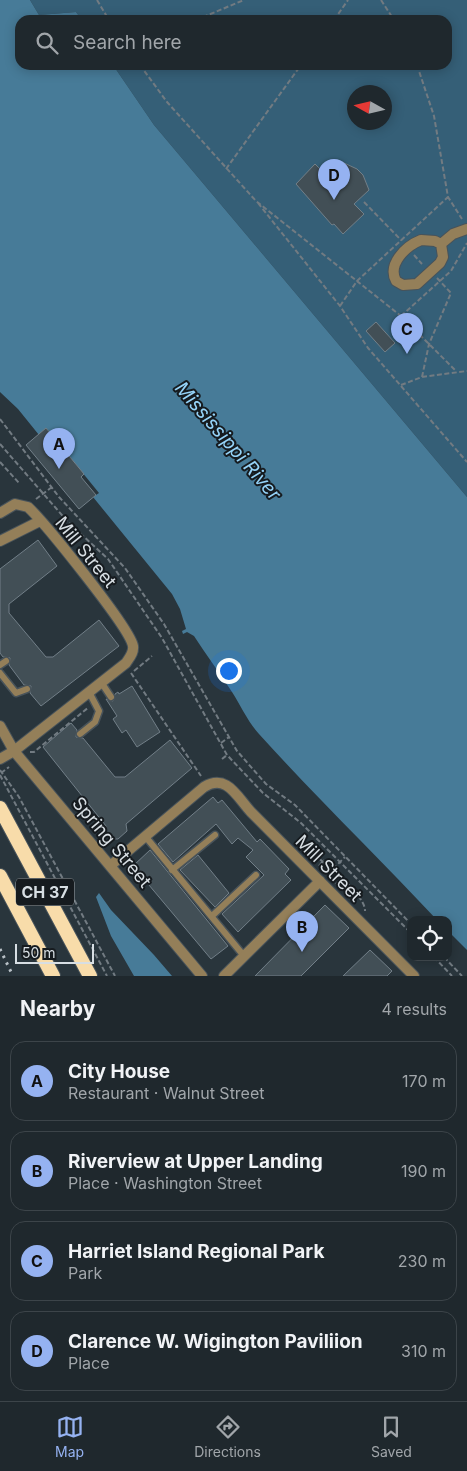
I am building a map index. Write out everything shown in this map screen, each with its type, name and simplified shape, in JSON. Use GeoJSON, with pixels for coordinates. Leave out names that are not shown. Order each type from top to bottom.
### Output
{"type":"FeatureCollection","features":[{"type":"Feature","properties":{"kind":"highway","name":"CH 37"},"geometry":{"type":"LineString","coordinates":[[0,808],[90,976]]}},
{"type":"Feature","properties":{"kind":"highway","name":"CH 37"},"geometry":{"type":"LineString","coordinates":[[0,876],[53,976]]}},
{"type":"Feature","properties":{"kind":"street"},"geometry":{"type":"LineString","coordinates":[[441,244],[453,234],[467,229]]}},
{"type":"Feature","properties":{"kind":"street"},"geometry":{"type":"LineString","coordinates":[[429,240],[441,244],[443,257],[440,263],[417,284],[404,285],[396,281],[393,267],[397,260],[414,243],[429,240]]}},
{"type":"Feature","properties":{"kind":"street","name":"Mill Street"},"geometry":{"type":"LineString","coordinates":[[0,513],[8,507],[22,504],[28,507],[105,601],[129,636],[133,646],[132,655],[126,663],[101,682]]}},
{"type":"Feature","properties":{"kind":"street"},"geometry":{"type":"LineString","coordinates":[[0,541],[40,521]]}},
{"type":"Feature","properties":{"kind":"street"},"geometry":{"type":"LineString","coordinates":[[0,759],[101,682]]}},
{"type":"Feature","properties":{"kind":"street","name":"Spring Street"},"geometry":{"type":"LineString","coordinates":[[0,726],[14,750],[202,976]]}},
{"type":"Feature","properties":{"kind":"street","name":"Mill Street"},"geometry":{"type":"LineString","coordinates":[[145,836],[204,787],[216,782],[222,782],[231,788],[250,812],[414,976]]}},
{"type":"Feature","properties":{"kind":"street"},"geometry":{"type":"LineString","coordinates":[[110,866],[145,836]]}},
{"type":"Feature","properties":{"kind":"street"},"geometry":{"type":"LineString","coordinates":[[224,976],[320,881]]}},
{"type":"Feature","properties":{"kind":"lane"},"geometry":{"type":"LineString","coordinates":[[0,674],[16,693],[28,689]]}},
{"type":"Feature","properties":{"kind":"lane"},"geometry":{"type":"LineString","coordinates":[[101,682],[111,697]]}},
{"type":"Feature","properties":{"kind":"lane"},"geometry":{"type":"LineString","coordinates":[[80,734],[95,722],[99,712],[89,692]]}},
{"type":"Feature","properties":{"kind":"lane"},"geometry":{"type":"LineString","coordinates":[[172,870],[216,835]]}},
{"type":"Feature","properties":{"kind":"lane"},"geometry":{"type":"LineString","coordinates":[[145,836],[244,956]]}},
{"type":"Feature","properties":{"kind":"lane"},"geometry":{"type":"LineString","coordinates":[[212,916],[256,875]]}},
{"type":"Feature","properties":{"kind":"path"},"geometry":{"type":"LineString","coordinates":[[97,0],[106,15]]}},
{"type":"Feature","properties":{"kind":"path"},"geometry":{"type":"LineString","coordinates":[[208,15],[244,0]]}},
{"type":"Feature","properties":{"kind":"path"},"geometry":{"type":"LineString","coordinates":[[338,15],[348,0]]}},
{"type":"Feature","properties":{"kind":"path"},"geometry":{"type":"LineString","coordinates":[[381,0],[391,15]]}},
{"type":"Feature","properties":{"kind":"path"},"geometry":{"type":"LineString","coordinates":[[144,70],[167,102],[256,201],[340,306],[368,348],[467,462]]}},
{"type":"Feature","properties":{"kind":"path"},"geometry":{"type":"LineString","coordinates":[[226,169],[297,70]]}},
{"type":"Feature","properties":{"kind":"path"},"geometry":{"type":"LineString","coordinates":[[418,70],[434,116],[448,197],[467,229]]}},
{"type":"Feature","properties":{"kind":"path"},"geometry":{"type":"LineString","coordinates":[[256,201],[401,316],[456,371]]}},
{"type":"Feature","properties":{"kind":"path"},"geometry":{"type":"LineString","coordinates":[[401,316],[451,271],[467,243]]}},
{"type":"Feature","properties":{"kind":"path"},"geometry":{"type":"LineString","coordinates":[[401,385],[422,377],[467,371]]}},
{"type":"Feature","properties":{"kind":"path"},"geometry":{"type":"LineString","coordinates":[[0,419],[52,487],[125,568],[164,624],[237,751],[266,784],[295,805],[407,920]]}},
{"type":"Feature","properties":{"kind":"path"},"geometry":{"type":"LineString","coordinates":[[0,444],[68,522],[108,559],[162,638],[228,754],[263,793],[302,823],[339,863],[407,929]]}},
{"type":"Feature","properties":{"kind":"path"},"geometry":{"type":"LineString","coordinates":[[0,462],[19,483]]}},
{"type":"Feature","properties":{"kind":"path"},"geometry":{"type":"LineString","coordinates":[[34,501],[52,487]]}},
{"type":"Feature","properties":{"kind":"path"},"geometry":{"type":"LineString","coordinates":[[126,673],[131,673],[201,778]]}},
{"type":"Feature","properties":{"kind":"path"},"geometry":{"type":"LineString","coordinates":[[222,743],[229,738]]}},
{"type":"Feature","properties":{"kind":"path"},"geometry":{"type":"LineString","coordinates":[[222,758],[228,754]]}},
{"type":"Feature","properties":{"kind":"path"},"geometry":{"type":"LineString","coordinates":[[0,770],[19,797],[116,976]]}},
{"type":"Feature","properties":{"kind":"path"},"geometry":{"type":"LineString","coordinates":[[0,775],[107,976]]}},
{"type":"Feature","properties":{"kind":"path"},"geometry":{"type":"LineString","coordinates":[[333,869],[345,857]]}},
{"type":"Feature","properties":{"kind":"path"},"geometry":{"type":"LineString","coordinates":[[318,867],[324,860],[342,878],[362,903],[366,910],[363,913]]}},
{"type":"Feature","properties":{"kind":"path"},"geometry":{"type":"LineString","coordinates":[[335,884],[342,878]]}},
{"type":"Feature","properties":{"kind":"path"},"geometry":{"type":"LineString","coordinates":[[438,961],[452,976]]}},
{"type":"Feature","properties":{"kind":"path"},"geometry":{"type":"LineString","coordinates":[[448,961],[462,976]]}},
{"type":"Feature","properties":{"kind":"shaded area"},"geometry":{"type":"Polygon","coordinates":[[[30,0],[467,0],[467,497],[154,125],[116,70],[452,70],[452,15],[78,15],[76,12],[39,15],[30,0]]]}},
{"type":"Feature","properties":{"kind":"water","name":"Mississippi River"},"geometry":{"type":"Polygon","coordinates":[[[0,0],[30,0],[39,15],[15,15],[15,70],[116,70],[154,125],[467,497],[467,950],[452,935],[452,916],[433,916],[255,729],[194,636],[187,632],[183,634],[182,631],[186,629],[180,609],[172,594],[93,497],[99,493],[47,429],[39,435],[18,409],[0,392],[0,0]]]}},
{"type":"Feature","properties":{"kind":"water"},"geometry":{"type":"Polygon","coordinates":[[[76,12],[78,15],[39,15],[76,12]]]}},
{"type":"Feature","properties":{"kind":"water"},"geometry":{"type":"Polygon","coordinates":[[[99,893],[111,910],[172,976],[134,976],[111,936],[96,897],[99,893]]]}},
{"type":"Feature","properties":{"kind":"building"},"geometry":{"type":"Polygon","coordinates":[[[342,162],[357,169],[363,175],[369,190],[354,204],[364,214],[343,234],[334,224],[332,225],[296,184],[315,164],[327,176],[342,162]]]}},
{"type":"Feature","properties":{"kind":"building"},"geometry":{"type":"Polygon","coordinates":[[[376,322],[395,343],[385,352],[366,331],[376,322]]]}},
{"type":"Feature","properties":{"kind":"building"},"geometry":{"type":"Polygon","coordinates":[[[46,428],[84,474],[81,477],[96,495],[79,509],[26,445],[46,428]]]}},
{"type":"Feature","properties":{"kind":"building"},"geometry":{"type":"Polygon","coordinates":[[[38,540],[57,566],[9,604],[9,613],[46,657],[53,657],[99,620],[119,646],[41,706],[30,693],[31,686],[24,685],[9,665],[10,658],[3,657],[0,653],[0,569],[38,540]]]}},
{"type":"Feature","properties":{"kind":"building"},"geometry":{"type":"Polygon","coordinates":[[[132,686],[160,732],[137,747],[126,730],[122,733],[113,719],[117,716],[106,699],[113,701],[115,694],[118,692],[119,694],[132,686]]]}},
{"type":"Feature","properties":{"kind":"building"},"geometry":{"type":"Polygon","coordinates":[[[71,723],[77,730],[76,737],[83,738],[115,777],[125,777],[170,740],[192,768],[126,824],[127,831],[118,839],[112,839],[105,831],[106,826],[43,747],[71,723]]]}},
{"type":"Feature","properties":{"kind":"building"},"geometry":{"type":"Polygon","coordinates":[[[213,797],[218,803],[222,800],[257,842],[260,839],[289,869],[285,874],[291,880],[238,932],[222,914],[264,875],[246,857],[253,850],[238,838],[232,844],[216,824],[173,862],[158,844],[213,797]]]}},
{"type":"Feature","properties":{"kind":"building"},"geometry":{"type":"Polygon","coordinates":[[[150,850],[228,946],[211,959],[133,866],[150,850]]]}},
{"type":"Feature","properties":{"kind":"building"},"geometry":{"type":"Polygon","coordinates":[[[198,855],[229,893],[215,907],[180,870],[198,855]]]}},
{"type":"Feature","properties":{"kind":"building"},"geometry":{"type":"Polygon","coordinates":[[[325,905],[349,928],[301,976],[255,976],[325,905]]]}},
{"type":"Feature","properties":{"kind":"building"},"geometry":{"type":"Polygon","coordinates":[[[370,950],[392,971],[387,976],[343,976],[370,950]]]}},
{"type":"Feature","properties":{"kind":"railway"},"geometry":{"type":"LineString","coordinates":[[0,949],[13,976]]}},
{"type":"Feature","properties":{"kind":"place","name":"Clarence W. Wigington Paviliion"},"geometry":{"type":"Point","coordinates":[334,200]}},
{"type":"Feature","properties":{"kind":"place","name":"Harriet Island Regional Park"},"geometry":{"type":"Point","coordinates":[407,354]}},
{"type":"Feature","properties":{"kind":"place","name":"City House"},"geometry":{"type":"Point","coordinates":[59,469]}},
{"type":"Feature","properties":{"kind":"place","name":"Riverview at Upper Landing"},"geometry":{"type":"Point","coordinates":[302,952]}}]}
